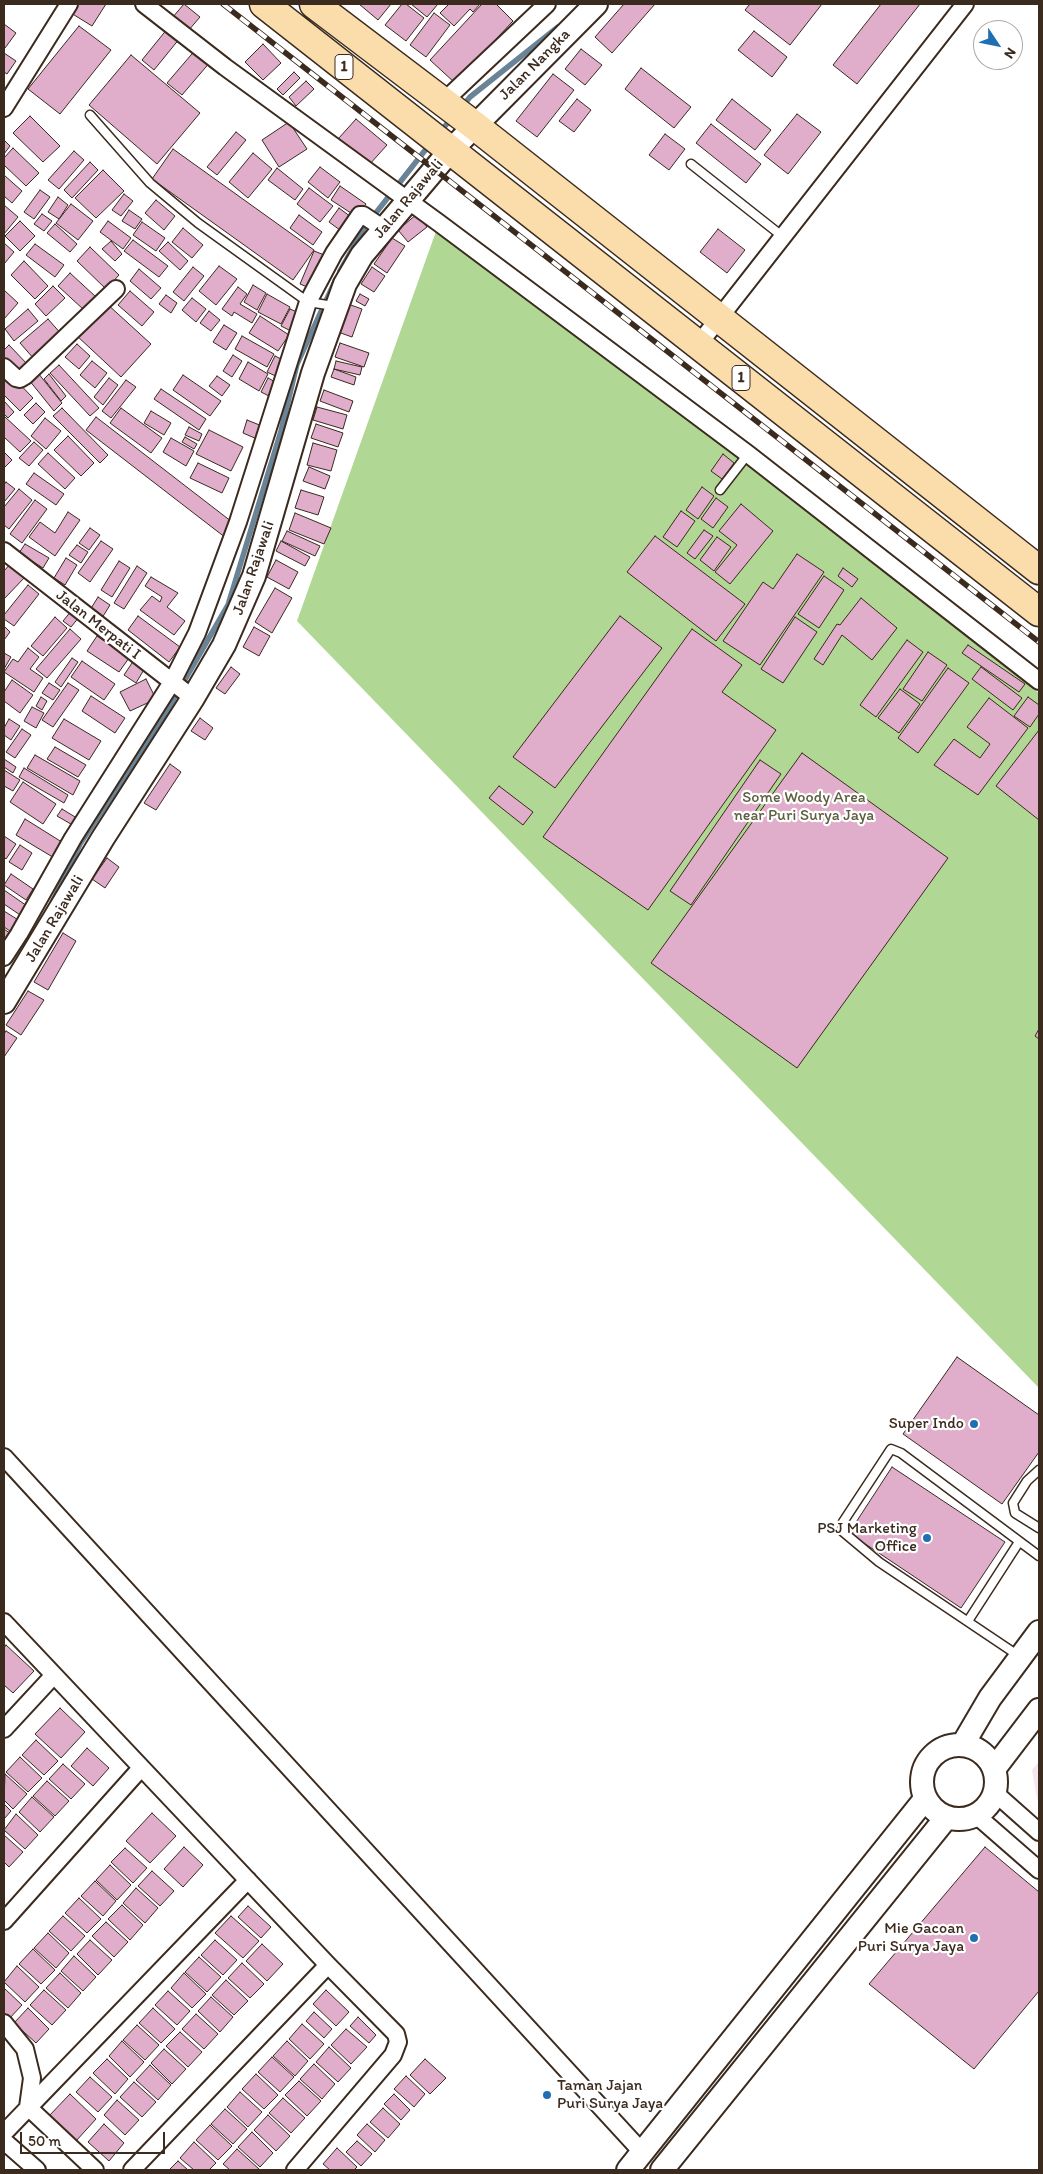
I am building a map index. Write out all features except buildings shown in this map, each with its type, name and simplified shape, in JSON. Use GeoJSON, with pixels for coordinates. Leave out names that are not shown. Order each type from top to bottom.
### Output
{"type":"FeatureCollection","features":[{"type":"Feature","properties":{"kind":"highway","name":"1"},"geometry":{"type":"LineString","coordinates":[[264,4],[1039,612]]}},
{"type":"Feature","properties":{"kind":"highway","name":"1"},"geometry":{"type":"LineString","coordinates":[[314,4],[458,114],[1039,570]]}},
{"type":"Feature","properties":{"kind":"street"},"geometry":{"type":"LineString","coordinates":[[4,108],[69,4]]}},
{"type":"Feature","properties":{"kind":"street"},"geometry":{"type":"LineString","coordinates":[[144,4],[225,67],[405,198],[748,454],[1039,681]]}},
{"type":"Feature","properties":{"kind":"street"},"geometry":{"type":"LineString","coordinates":[[458,114],[547,4]]}},
{"type":"Feature","properties":{"kind":"street"},"geometry":{"type":"LineString","coordinates":[[698,345],[965,4]]}},
{"type":"Feature","properties":{"kind":"street","name":"Jalan Nangka"},"geometry":{"type":"LineString","coordinates":[[458,114],[502,97],[587,7]]}},
{"type":"Feature","properties":{"kind":"street","name":"Jalan Rajawali"},"geometry":{"type":"LineString","coordinates":[[4,1002],[103,838],[224,646],[254,576],[313,373],[323,304],[345,284],[362,255],[405,198],[438,142],[458,114]]}},
{"type":"Feature","properties":{"kind":"street"},"geometry":{"type":"LineString","coordinates":[[4,957],[73,838],[142,727],[173,683],[197,633],[218,581],[278,401],[323,304],[334,253],[360,215],[363,214],[382,227]]}},
{"type":"Feature","properties":{"kind":"street"},"geometry":{"type":"LineString","coordinates":[[4,367],[16,378],[20,379],[25,376],[116,289]]}},
{"type":"Feature","properties":{"kind":"street","name":"Jalan Merpati I"},"geometry":{"type":"LineString","coordinates":[[4,551],[192,697]]}},
{"type":"Feature","properties":{"kind":"street"},"geometry":{"type":"LineString","coordinates":[[4,1457],[642,2152]]}},
{"type":"Feature","properties":{"kind":"street"},"geometry":{"type":"LineString","coordinates":[[4,1622],[328,1966],[396,2034],[398,2042],[393,2055],[295,2170]]}},
{"type":"Feature","properties":{"kind":"street"},"geometry":{"type":"LineString","coordinates":[[963,1744],[979,1716],[1019,1657],[1039,1632]]}},
{"type":"Feature","properties":{"kind":"street"},"geometry":{"type":"LineString","coordinates":[[4,1729],[54,1675]]}},
{"type":"Feature","properties":{"kind":"street"},"geometry":{"type":"LineString","coordinates":[[994,1770],[1039,1710]]}},
{"type":"Feature","properties":{"kind":"street"},"geometry":{"type":"LineString","coordinates":[[963,1744],[973,1746],[989,1759],[994,1770],[995,1792],[984,1809],[976,1815],[956,1819],[946,1818],[938,1813],[925,1799],[921,1782],[925,1765],[931,1756],[940,1749],[951,1745],[963,1744]]}},
{"type":"Feature","properties":{"kind":"street"},"geometry":{"type":"LineString","coordinates":[[4,1921],[141,1768]]}},
{"type":"Feature","properties":{"kind":"street"},"geometry":{"type":"LineString","coordinates":[[995,1792],[1039,1832]]}},
{"type":"Feature","properties":{"kind":"street"},"geometry":{"type":"LineString","coordinates":[[628,2170],[925,1799]]}},
{"type":"Feature","properties":{"kind":"street"},"geometry":{"type":"LineString","coordinates":[[976,1815],[1039,1870]]}},
{"type":"Feature","properties":{"kind":"street"},"geometry":{"type":"LineString","coordinates":[[662,2170],[946,1818]]}},
{"type":"Feature","properties":{"kind":"street"},"geometry":{"type":"LineString","coordinates":[[4,2132],[248,1880]]}},
{"type":"Feature","properties":{"kind":"street"},"geometry":{"type":"LineString","coordinates":[[132,2170],[328,1966]]}},
{"type":"Feature","properties":{"kind":"street"},"geometry":{"type":"LineString","coordinates":[[4,2023],[25,2049],[32,2078],[28,2107]]}},
{"type":"Feature","properties":{"kind":"street"},"geometry":{"type":"LineString","coordinates":[[28,2107],[95,2170]]}},
{"type":"Feature","properties":{"kind":"street"},"geometry":{"type":"LineString","coordinates":[[4,2141],[37,2170]]}},
{"type":"Feature","properties":{"kind":"lane"},"geometry":{"type":"LineString","coordinates":[[90,115],[150,182],[198,223],[323,304]]}},
{"type":"Feature","properties":{"kind":"lane"},"geometry":{"type":"LineString","coordinates":[[691,164],[782,236]]}},
{"type":"Feature","properties":{"kind":"lane"},"geometry":{"type":"LineString","coordinates":[[720,490],[748,454]]}},
{"type":"Feature","properties":{"kind":"lane"},"geometry":{"type":"LineString","coordinates":[[1019,1657],[879,1562],[842,1531],[843,1522],[891,1449],[901,1453],[1039,1556]]}},
{"type":"Feature","properties":{"kind":"lane"},"geometry":{"type":"LineString","coordinates":[[1039,1470],[1027,1480],[1013,1503],[1015,1513],[1039,1528]]}},
{"type":"Feature","properties":{"kind":"lane"},"geometry":{"type":"LineString","coordinates":[[968,1621],[1019,1542]]}},
{"type":"Feature","properties":{"kind":"shaded area"},"geometry":{"type":"Polygon","coordinates":[[[1039,1761],[1039,1801],[1037,1799],[1032,1770],[1039,1761]]]}},
{"type":"Feature","properties":{"kind":"green space","name":"Some Woody Area near Puri Surya Jaya"},"geometry":{"type":"Polygon","coordinates":[[[439,223],[1039,693],[1039,1388],[297,621],[439,223]]]}},
{"type":"Feature","properties":{"kind":"waterway"},"geometry":{"type":"LineString","coordinates":[[462,107],[470,97],[558,27]]}},
{"type":"Feature","properties":{"kind":"waterway"},"geometry":{"type":"LineString","coordinates":[[439,133],[452,118]]}},
{"type":"Feature","properties":{"kind":"waterway"},"geometry":{"type":"LineString","coordinates":[[340,271],[364,228],[430,144]]}},
{"type":"Feature","properties":{"kind":"waterway"},"geometry":{"type":"LineString","coordinates":[[52,903],[80,844],[161,721],[228,605],[281,431],[297,364],[336,279]]}},
{"type":"Feature","properties":{"kind":"railway"},"geometry":{"type":"LineString","coordinates":[[223,4],[1039,642]]}},
{"type":"Feature","properties":{"kind":"place","name":"Super Indo"},"geometry":{"type":"Point","coordinates":[974,1424]}},
{"type":"Feature","properties":{"kind":"place","name":"PSJ Marketing Office"},"geometry":{"type":"Point","coordinates":[927,1538]}},
{"type":"Feature","properties":{"kind":"place","name":"Mie Gacoan Puri Surya Jaya"},"geometry":{"type":"Point","coordinates":[974,1938]}},
{"type":"Feature","properties":{"kind":"place","name":"Taman Jajan Puri Surya Jaya"},"geometry":{"type":"Point","coordinates":[547,2095]}}]}
